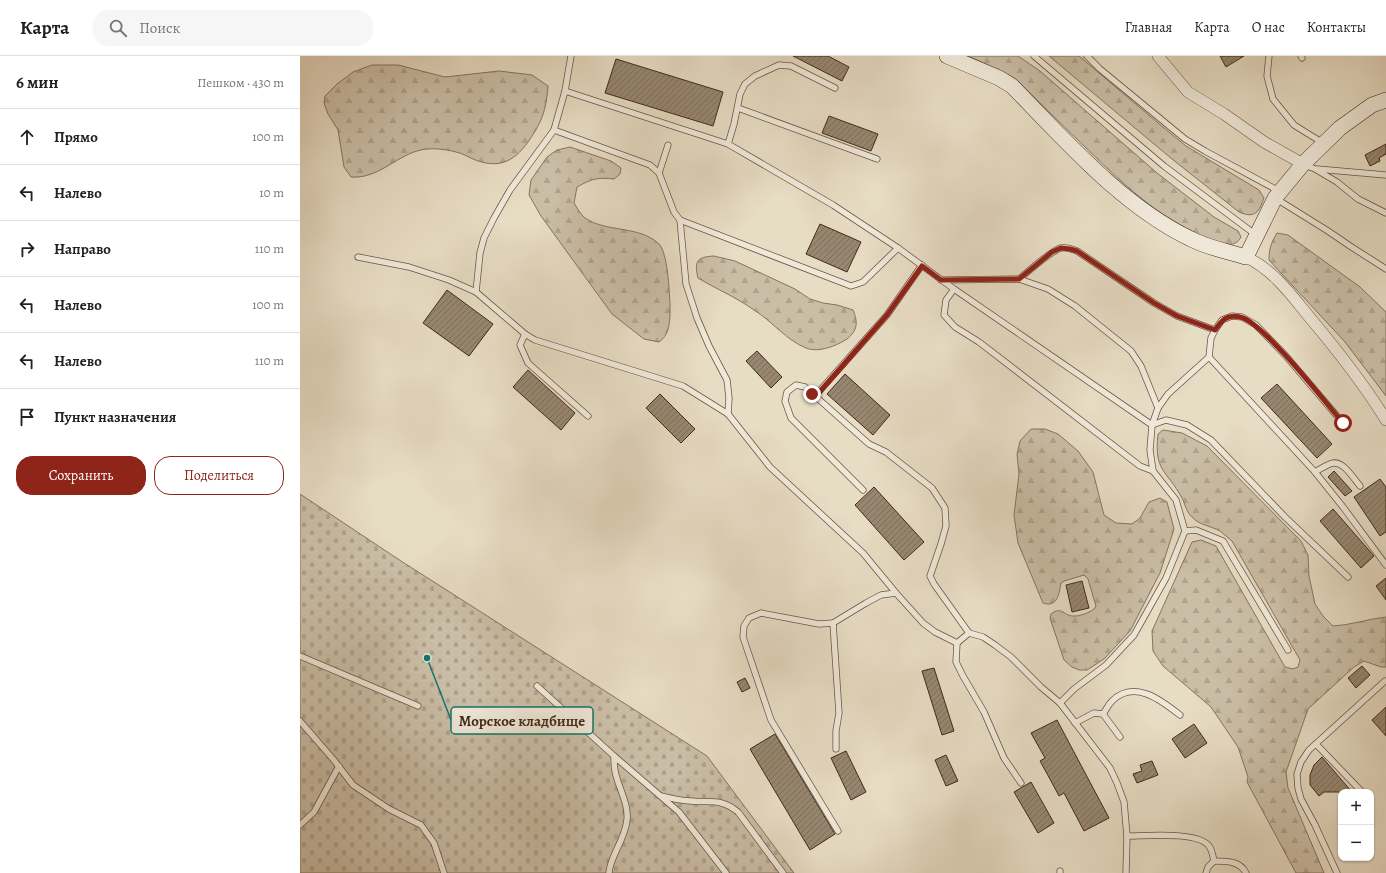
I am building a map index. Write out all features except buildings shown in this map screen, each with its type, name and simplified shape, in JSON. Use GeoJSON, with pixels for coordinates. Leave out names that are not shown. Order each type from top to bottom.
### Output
{"type":"FeatureCollection","features":[{"type":"Feature","properties":{"kind":"main road"},"geometry":{"type":"LineString","coordinates":[[947,56],[999,78],[1012,86],[1096,171],[1155,219],[1191,240],[1246,257],[1277,195],[1309,166],[1323,143],[1340,128],[1372,105],[1386,100]]}},
{"type":"Feature","properties":{"kind":"street"},"geometry":{"type":"LineString","coordinates":[[1158,56],[1188,92],[1224,114],[1264,142],[1309,166]]}},
{"type":"Feature","properties":{"kind":"street"},"geometry":{"type":"LineString","coordinates":[[1246,257],[1258,262],[1279,280],[1333,345],[1386,420]]}},
{"type":"Feature","properties":{"kind":"lane"},"geometry":{"type":"LineString","coordinates":[[476,292],[480,253],[484,238],[510,190],[554,130],[565,91],[571,56]]}},
{"type":"Feature","properties":{"kind":"lane"},"geometry":{"type":"LineString","coordinates":[[1034,56],[1164,166],[1256,235]]}},
{"type":"Feature","properties":{"kind":"lane"},"geometry":{"type":"LineString","coordinates":[[1087,56],[1100,69],[1185,138],[1277,195],[1350,246],[1386,268]]}},
{"type":"Feature","properties":{"kind":"lane"},"geometry":{"type":"LineString","coordinates":[[1269,56],[1267,76],[1273,99],[1294,125],[1323,143]]}},
{"type":"Feature","properties":{"kind":"lane"},"geometry":{"type":"LineString","coordinates":[[728,144],[738,108],[740,94],[746,84],[755,76],[779,65],[791,66],[835,88]]}},
{"type":"Feature","properties":{"kind":"lane"},"geometry":{"type":"LineString","coordinates":[[565,91],[728,144],[833,205],[898,248],[941,280],[1152,425]]}},
{"type":"Feature","properties":{"kind":"lane"},"geometry":{"type":"LineString","coordinates":[[738,108],[877,159]]}},
{"type":"Feature","properties":{"kind":"lane"},"geometry":{"type":"LineString","coordinates":[[554,130],[650,165],[659,173],[674,212],[680,220],[686,284],[697,318],[726,380],[729,398],[728,414]]}},
{"type":"Feature","properties":{"kind":"lane"},"geometry":{"type":"LineString","coordinates":[[659,173],[668,145]]}},
{"type":"Feature","properties":{"kind":"lane"},"geometry":{"type":"LineString","coordinates":[[1309,166],[1386,175]]}},
{"type":"Feature","properties":{"kind":"lane"},"geometry":{"type":"LineString","coordinates":[[1309,166],[1337,182],[1358,199],[1386,213]]}},
{"type":"Feature","properties":{"kind":"lane"},"geometry":{"type":"LineString","coordinates":[[680,220],[851,286],[863,282],[898,248]]}},
{"type":"Feature","properties":{"kind":"lane"},"geometry":{"type":"LineString","coordinates":[[1019,279],[1052,252],[1061,248],[1070,249],[1077,251],[1177,316],[1215,330]]}},
{"type":"Feature","properties":{"kind":"lane"},"geometry":{"type":"LineString","coordinates":[[358,257],[409,267],[449,280],[476,292],[525,334],[535,340],[683,386],[728,414],[770,467],[863,553],[923,623],[935,632],[957,643]]}},
{"type":"Feature","properties":{"kind":"lane"},"geometry":{"type":"LineString","coordinates":[[816,396],[887,315],[922,266]]}},
{"type":"Feature","properties":{"kind":"lane"},"geometry":{"type":"LineString","coordinates":[[941,280],[1019,279],[1048,289],[1075,306],[1131,351],[1141,366],[1158,408]]}},
{"type":"Feature","properties":{"kind":"lane"},"geometry":{"type":"LineString","coordinates":[[954,289],[946,300],[944,314],[955,327],[979,342],[1140,466],[1153,470]]}},
{"type":"Feature","properties":{"kind":"lane"},"geometry":{"type":"LineString","coordinates":[[1060,703],[1074,689],[1106,665],[1134,635],[1166,578],[1185,531],[1176,500],[1153,470],[1150,450],[1152,425],[1158,408],[1168,394],[1209,357],[1212,338],[1215,330],[1222,320],[1232,316],[1242,317],[1256,325],[1286,356],[1343,423]]}},
{"type":"Feature","properties":{"kind":"lane"},"geometry":{"type":"LineString","coordinates":[[525,334],[520,345],[528,363],[588,416]]}},
{"type":"Feature","properties":{"kind":"lane"},"geometry":{"type":"LineString","coordinates":[[1209,357],[1315,472],[1344,507],[1386,565]]}},
{"type":"Feature","properties":{"kind":"lane"},"geometry":{"type":"LineString","coordinates":[[863,490],[791,418],[785,401],[787,392],[796,385],[805,387],[869,444],[886,452],[932,488],[945,508],[946,526],[942,544],[930,576],[934,584],[969,633],[983,637],[995,645],[1060,703],[1110,768],[1124,802],[1127,836],[1126,873]]}},
{"type":"Feature","properties":{"kind":"lane"},"geometry":{"type":"LineString","coordinates":[[1152,425],[1166,420],[1187,425],[1211,440],[1285,517],[1348,577]]}},
{"type":"Feature","properties":{"kind":"lane"},"geometry":{"type":"LineString","coordinates":[[1315,472],[1334,462],[1347,470],[1360,486]]}},
{"type":"Feature","properties":{"kind":"lane"},"geometry":{"type":"LineString","coordinates":[[1185,531],[1196,530],[1224,541],[1288,650]]}},
{"type":"Feature","properties":{"kind":"lane"},"geometry":{"type":"LineString","coordinates":[[838,831],[771,720],[743,637],[744,626],[749,618],[761,612],[819,624],[833,623],[881,595],[896,593]]}},
{"type":"Feature","properties":{"kind":"lane"},"geometry":{"type":"LineString","coordinates":[[833,623],[839,713],[836,731],[836,749]]}},
{"type":"Feature","properties":{"kind":"lane"},"geometry":{"type":"LineString","coordinates":[[969,633],[957,643],[956,662],[984,712],[1004,758],[1021,784]]}},
{"type":"Feature","properties":{"kind":"lane"},"geometry":{"type":"LineString","coordinates":[[300,656],[418,706]]}},
{"type":"Feature","properties":{"kind":"lane"},"geometry":{"type":"LineString","coordinates":[[1337,873],[1315,825],[1301,800],[1297,774],[1301,762],[1309,750],[1386,681]]}},
{"type":"Feature","properties":{"kind":"lane"},"geometry":{"type":"LineString","coordinates":[[537,686],[614,756],[679,812],[726,873]]}},
{"type":"Feature","properties":{"kind":"lane"},"geometry":{"type":"LineString","coordinates":[[1103,714],[1111,702],[1119,695],[1132,691],[1146,693],[1163,702],[1180,715]]}},
{"type":"Feature","properties":{"kind":"lane"},"geometry":{"type":"LineString","coordinates":[[1075,723],[1094,713],[1103,714],[1120,737]]}},
{"type":"Feature","properties":{"kind":"lane"},"geometry":{"type":"LineString","coordinates":[[300,721],[339,766],[353,785],[388,809],[421,825],[434,843],[444,873]]}},
{"type":"Feature","properties":{"kind":"lane"},"geometry":{"type":"LineString","coordinates":[[1316,744],[1359,789]]}},
{"type":"Feature","properties":{"kind":"lane"},"geometry":{"type":"LineString","coordinates":[[609,873],[610,865],[623,838],[627,819],[625,802],[614,769],[614,756]]}},
{"type":"Feature","properties":{"kind":"lane"},"geometry":{"type":"LineString","coordinates":[[300,825],[314,812],[339,766]]}},
{"type":"Feature","properties":{"kind":"lane"},"geometry":{"type":"LineString","coordinates":[[660,796],[691,802],[715,801],[731,806],[738,812],[783,873]]}},
{"type":"Feature","properties":{"kind":"lane"},"geometry":{"type":"LineString","coordinates":[[1127,836],[1168,834],[1194,838],[1203,841],[1209,846],[1214,861]]}},
{"type":"Feature","properties":{"kind":"lane"},"geometry":{"type":"LineString","coordinates":[[1206,873],[1214,861]]}},
{"type":"Feature","properties":{"kind":"lane"},"geometry":{"type":"LineString","coordinates":[[1214,861],[1237,863],[1246,873]]}},
{"type":"Feature","properties":{"kind":"green space"},"geometry":{"type":"Polygon","coordinates":[[[968,56],[1018,56],[1040,71],[1157,173],[1214,217],[1238,231],[1241,237],[1235,243],[1224,244],[1193,232],[1158,211],[1125,185],[1016,79],[968,56]]]}},
{"type":"Feature","properties":{"kind":"green space"},"geometry":{"type":"Polygon","coordinates":[[[1049,56],[1079,56],[1186,146],[1259,190],[1264,198],[1256,213],[1249,215],[1239,212],[1172,159],[1049,56]]]}},
{"type":"Feature","properties":{"kind":"green space"},"geometry":{"type":"Polygon","coordinates":[[[372,65],[398,65],[445,77],[499,71],[532,75],[548,86],[546,102],[540,122],[528,142],[516,155],[504,162],[490,164],[452,151],[427,149],[409,154],[369,175],[351,177],[344,167],[338,130],[328,114],[324,103],[325,96],[337,84],[353,72],[372,65]]]}},
{"type":"Feature","properties":{"kind":"green space"},"geometry":{"type":"Polygon","coordinates":[[[570,147],[611,161],[621,168],[620,174],[614,179],[595,179],[577,187],[574,203],[582,215],[594,223],[603,226],[642,234],[659,244],[662,249],[668,272],[670,315],[666,335],[659,342],[644,339],[612,314],[541,216],[529,195],[531,180],[547,157],[557,150],[570,147]]]}},
{"type":"Feature","properties":{"kind":"green space"},"geometry":{"type":"Polygon","coordinates":[[[1277,233],[1288,235],[1360,287],[1386,312],[1386,396],[1345,342],[1269,260],[1271,246],[1277,233]]]}},
{"type":"Feature","properties":{"kind":"green space"},"geometry":{"type":"Polygon","coordinates":[[[714,256],[735,261],[795,289],[810,299],[853,310],[856,318],[855,329],[851,336],[847,339],[827,348],[816,350],[799,345],[761,314],[698,278],[696,268],[698,261],[704,257],[714,256]]]}},
{"type":"Feature","properties":{"kind":"green space"},"geometry":{"type":"Polygon","coordinates":[[[1031,429],[1045,429],[1058,434],[1078,451],[1093,472],[1104,515],[1116,523],[1132,524],[1140,518],[1149,502],[1160,498],[1167,502],[1174,529],[1160,573],[1130,631],[1104,659],[1087,670],[1079,670],[1072,667],[1064,660],[1050,618],[1051,614],[1058,611],[1075,616],[1085,614],[1094,609],[1096,606],[1088,579],[1084,575],[1064,581],[1061,583],[1055,602],[1048,604],[1043,603],[1018,543],[1014,515],[1019,474],[1017,454],[1020,441],[1031,429]]]}},
{"type":"Feature","properties":{"kind":"green space"},"geometry":{"type":"Polygon","coordinates":[[[1163,430],[1182,433],[1207,446],[1301,541],[1308,555],[1309,576],[1315,604],[1323,616],[1333,626],[1386,617],[1386,667],[1381,667],[1364,661],[1354,667],[1308,709],[1286,772],[1288,788],[1324,873],[1296,873],[1247,782],[1248,777],[1238,747],[1211,707],[1163,666],[1153,651],[1152,631],[1192,542],[1201,540],[1216,546],[1285,667],[1293,669],[1298,667],[1300,660],[1232,541],[1220,531],[1195,520],[1187,511],[1182,498],[1162,469],[1160,463],[1157,446],[1158,434],[1163,430]]]}},
{"type":"Feature","properties":{"kind":"green space"},"geometry":{"type":"Polygon","coordinates":[[[300,494],[401,561],[707,756],[794,873],[300,873],[300,494]]]}},
{"type":"Feature","properties":{"kind":"place","name":"Морское кладбище"},"geometry":{"type":"Point","coordinates":[427,658]}},
{"type":"Feature","properties":{"kind":"route"},"geometry":{"type":"LineString","coordinates":[[812,394],[816,396],[887,315],[922,266],[941,280],[1019,279],[1052,252],[1061,248],[1077,251],[1154,303],[1177,316],[1215,330],[1222,320],[1232,316],[1242,317],[1256,325],[1286,356],[1343,423]]}}]}
